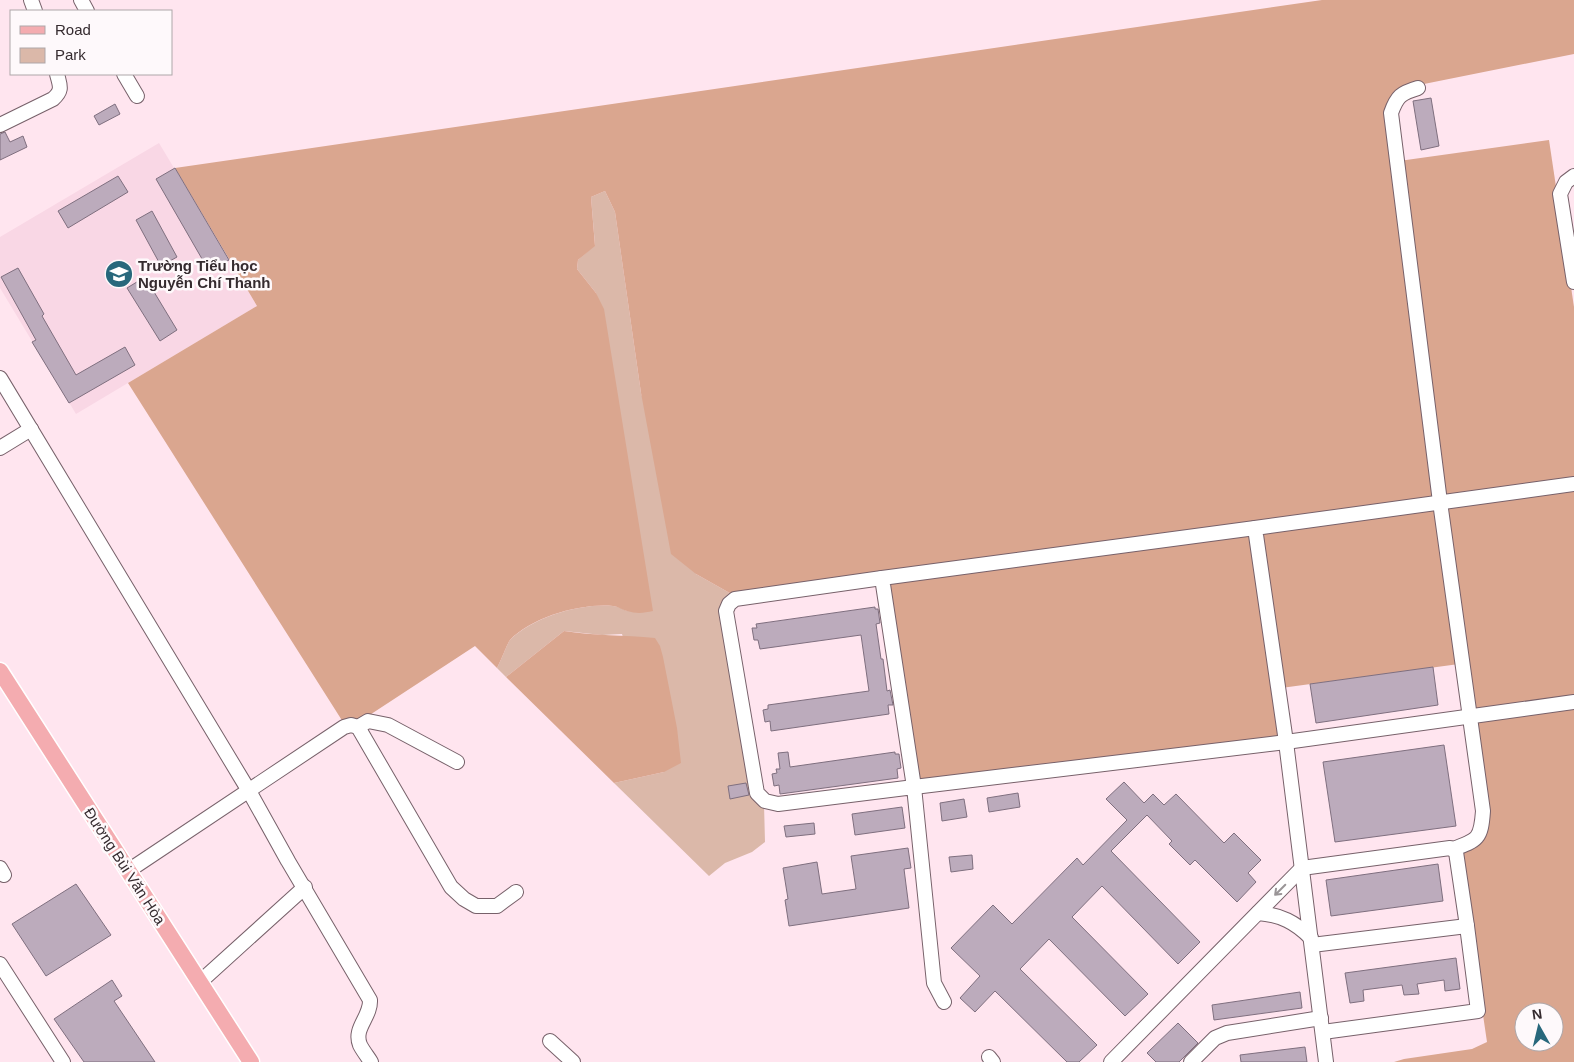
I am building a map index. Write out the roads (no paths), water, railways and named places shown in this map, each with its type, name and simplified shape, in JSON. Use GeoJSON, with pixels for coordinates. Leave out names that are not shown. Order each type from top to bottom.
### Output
{"type":"FeatureCollection","features":[{"type":"Feature","properties":{"kind":"main road","name":"Đường Bùi Văn Hòa"},"geometry":{"type":"LineString","coordinates":[[0,671],[251,1062]]}},
{"type":"Feature","properties":{"kind":"street"},"geometry":{"type":"LineString","coordinates":[[0,125],[53,99],[59,93],[60,86],[57,75]]}},
{"type":"Feature","properties":{"kind":"street"},"geometry":{"type":"LineString","coordinates":[[125,75],[137,96]]}},
{"type":"Feature","properties":{"kind":"street"},"geometry":{"type":"LineString","coordinates":[[1111,1062],[1302,868],[1453,849],[1473,842],[1480,834],[1483,811],[1440,502],[1391,113],[1400,95],[1418,88]]}},
{"type":"Feature","properties":{"kind":"street"},"geometry":{"type":"LineString","coordinates":[[1574,176],[1566,182],[1560,194],[1574,282]]}},
{"type":"Feature","properties":{"kind":"street"},"geometry":{"type":"LineString","coordinates":[[0,378],[249,791],[370,1000],[369,1009],[359,1027],[358,1037],[360,1047],[372,1062]]}},
{"type":"Feature","properties":{"kind":"street"},"geometry":{"type":"LineString","coordinates":[[0,448],[31,429]]}},
{"type":"Feature","properties":{"kind":"street"},"geometry":{"type":"LineString","coordinates":[[1574,484],[734,599],[726,611],[757,793],[765,802],[778,804],[1286,742],[1574,702]]}},
{"type":"Feature","properties":{"kind":"street"},"geometry":{"type":"LineString","coordinates":[[1255,528],[1286,742],[1326,1062]]}},
{"type":"Feature","properties":{"kind":"street"},"geometry":{"type":"LineString","coordinates":[[882,578],[914,787],[934,982],[944,1002]]}},
{"type":"Feature","properties":{"kind":"street"},"geometry":{"type":"LineString","coordinates":[[358,727],[368,721],[388,725],[457,762]]}},
{"type":"Feature","properties":{"kind":"street"},"geometry":{"type":"LineString","coordinates":[[128,871],[344,727],[351,725],[358,727],[451,887],[464,899],[476,906],[497,906],[516,892]]}},
{"type":"Feature","properties":{"kind":"street"},"geometry":{"type":"LineString","coordinates":[[1190,1062],[1215,1038],[1227,1032],[1478,1011],[1456,852],[1453,849]]}},
{"type":"Feature","properties":{"kind":"street"},"geometry":{"type":"LineString","coordinates":[[200,982],[305,887]]}},
{"type":"Feature","properties":{"kind":"street"},"geometry":{"type":"LineString","coordinates":[[1258,913],[1272,914],[1299,926],[1311,942]]}},
{"type":"Feature","properties":{"kind":"street"},"geometry":{"type":"LineString","coordinates":[[1311,942],[1467,926]]}},
{"type":"Feature","properties":{"kind":"street"},"geometry":{"type":"LineString","coordinates":[[0,964],[63,1062]]}},
{"type":"Feature","properties":{"kind":"street"},"geometry":{"type":"LineString","coordinates":[[550,1041],[572,1062]]}},
{"type":"Feature","properties":{"kind":"place","name":"Trường Tiểu học Nguyễn Chí Thanh"},"geometry":{"type":"Point","coordinates":[119,274]}}]}
